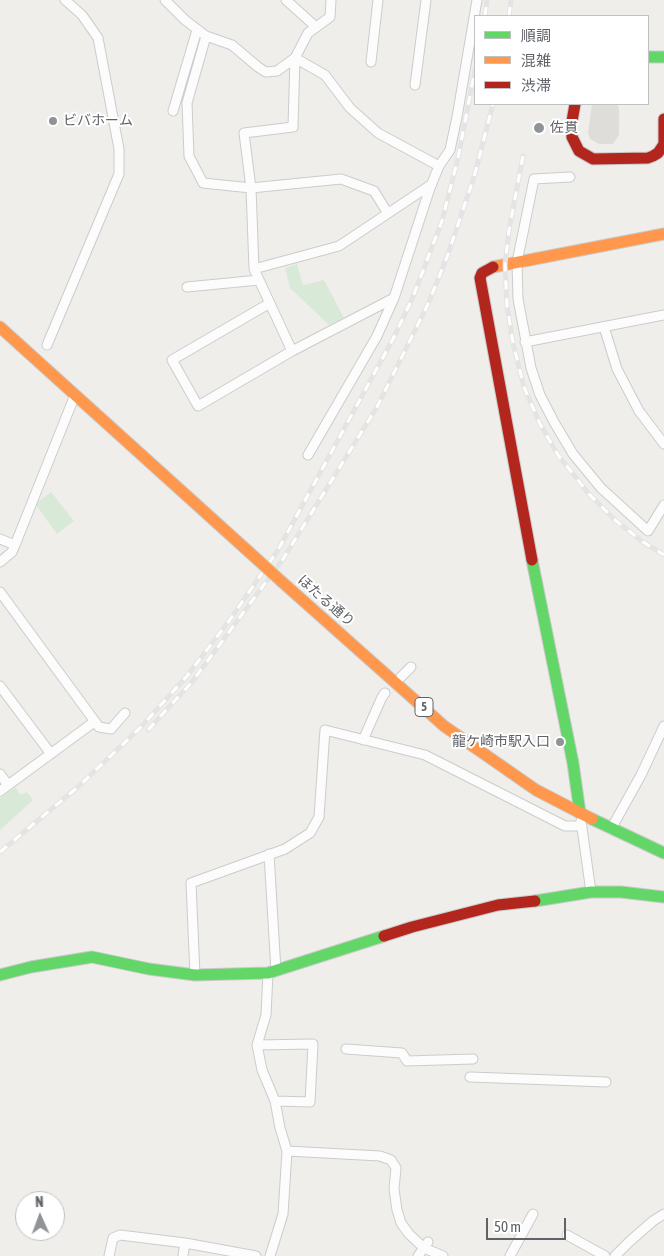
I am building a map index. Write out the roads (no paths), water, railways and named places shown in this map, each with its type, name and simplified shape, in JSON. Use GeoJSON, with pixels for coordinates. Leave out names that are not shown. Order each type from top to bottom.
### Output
{"type":"FeatureCollection","features":[{"type":"Feature","properties":{"kind":"street"},"geometry":{"type":"LineString","coordinates":[[47,345],[119,174],[120,149],[98,38],[82,16],[65,0]]}},
{"type":"Feature","properties":{"kind":"street"},"geometry":{"type":"LineString","coordinates":[[165,0],[197,30],[206,36],[232,45],[266,72],[278,71],[295,58],[308,33],[330,17],[331,0]]}},
{"type":"Feature","properties":{"kind":"street"},"geometry":{"type":"LineString","coordinates":[[286,0],[316,27]]}},
{"type":"Feature","properties":{"kind":"street"},"geometry":{"type":"LineString","coordinates":[[371,62],[378,0]]}},
{"type":"Feature","properties":{"kind":"street"},"geometry":{"type":"LineString","coordinates":[[415,85],[426,0]]}},
{"type":"Feature","properties":{"kind":"street"},"geometry":{"type":"LineString","coordinates":[[474,15],[477,0]]}},
{"type":"Feature","properties":{"kind":"street"},"geometry":{"type":"LineString","coordinates":[[308,455],[377,336],[394,298],[432,184],[439,166],[450,150],[474,17]]}},
{"type":"Feature","properties":{"kind":"street"},"geometry":{"type":"LineString","coordinates":[[173,110],[197,30]]}},
{"type":"Feature","properties":{"kind":"street"},"geometry":{"type":"LineString","coordinates":[[206,36],[187,104],[189,156],[204,183],[251,188],[341,178],[374,191],[388,212]]}},
{"type":"Feature","properties":{"kind":"street"},"geometry":{"type":"LineString","coordinates":[[649,57],[664,57]]}},
{"type":"Feature","properties":{"kind":"street"},"geometry":{"type":"LineString","coordinates":[[295,58],[325,76],[350,108],[378,133],[439,166]]}},
{"type":"Feature","properties":{"kind":"street"},"geometry":{"type":"LineString","coordinates":[[292,351],[254,269],[251,188],[244,133],[294,127],[295,58]]}},
{"type":"Feature","properties":{"kind":"street"},"geometry":{"type":"LineString","coordinates":[[576,105],[571,127],[572,137],[579,151],[593,158],[648,158],[654,156],[664,144],[664,119]]}},
{"type":"Feature","properties":{"kind":"street"},"geometry":{"type":"LineString","coordinates":[[570,177],[534,179],[517,262],[518,299],[531,368],[537,386],[554,422],[573,454],[601,488],[648,531],[664,505]]}},
{"type":"Feature","properties":{"kind":"street"},"geometry":{"type":"LineString","coordinates":[[254,269],[339,246],[432,184]]}},
{"type":"Feature","properties":{"kind":"street"},"geometry":{"type":"LineString","coordinates":[[591,892],[572,762],[480,285],[482,273],[486,269],[664,234]]}},
{"type":"Feature","properties":{"kind":"street"},"geometry":{"type":"LineString","coordinates":[[187,287],[259,280]]}},
{"type":"Feature","properties":{"kind":"street"},"geometry":{"type":"LineString","coordinates":[[270,302],[172,360],[198,406],[292,351],[394,298]]}},
{"type":"Feature","properties":{"kind":"street"},"geometry":{"type":"LineString","coordinates":[[525,342],[664,315]]}},
{"type":"Feature","properties":{"kind":"street"},"geometry":{"type":"LineString","coordinates":[[604,326],[616,369],[639,411],[664,444]]}},
{"type":"Feature","properties":{"kind":"street","name":"ほたる通り"},"geometry":{"type":"LineString","coordinates":[[0,327],[281,582],[444,726],[522,781],[580,814],[664,853]]}},
{"type":"Feature","properties":{"kind":"street"},"geometry":{"type":"LineString","coordinates":[[0,562],[12,552],[16,545],[75,395]]}},
{"type":"Feature","properties":{"kind":"street"},"geometry":{"type":"LineString","coordinates":[[0,539],[16,545]]}},
{"type":"Feature","properties":{"kind":"street"},"geometry":{"type":"LineString","coordinates":[[0,592],[99,727],[110,729],[125,713]]}},
{"type":"Feature","properties":{"kind":"street"},"geometry":{"type":"LineString","coordinates":[[401,677],[411,667]]}},
{"type":"Feature","properties":{"kind":"street"},"geometry":{"type":"LineString","coordinates":[[0,686],[51,754]]}},
{"type":"Feature","properties":{"kind":"street"},"geometry":{"type":"LineString","coordinates":[[363,740],[385,693]]}},
{"type":"Feature","properties":{"kind":"street"},"geometry":{"type":"LineString","coordinates":[[0,792],[94,722]]}},
{"type":"Feature","properties":{"kind":"street"},"geometry":{"type":"LineString","coordinates":[[611,829],[641,775],[664,726]]}},
{"type":"Feature","properties":{"kind":"street"},"geometry":{"type":"LineString","coordinates":[[196,975],[191,883],[285,849],[310,833],[319,817],[325,730],[424,755],[566,826],[582,826]]}},
{"type":"Feature","properties":{"kind":"street"},"geometry":{"type":"LineString","coordinates":[[0,774],[8,786]]}},
{"type":"Feature","properties":{"kind":"street"},"geometry":{"type":"LineString","coordinates":[[269,854],[272,972],[266,1015],[257,1045],[262,1070],[275,1101],[287,1151],[283,1214],[270,1256]]}},
{"type":"Feature","properties":{"kind":"street"},"geometry":{"type":"LineString","coordinates":[[0,975],[31,967],[92,957],[149,969],[196,975],[272,972],[412,926],[477,909],[591,892],[622,892],[664,898]]}},
{"type":"Feature","properties":{"kind":"street"},"geometry":{"type":"LineString","coordinates":[[257,1045],[314,1044],[310,1102],[275,1101]]}},
{"type":"Feature","properties":{"kind":"street"},"geometry":{"type":"LineString","coordinates":[[346,1049],[402,1053],[407,1061],[474,1059]]}},
{"type":"Feature","properties":{"kind":"street"},"geometry":{"type":"LineString","coordinates":[[470,1077],[606,1082]]}},
{"type":"Feature","properties":{"kind":"street"},"geometry":{"type":"LineString","coordinates":[[287,1151],[380,1156],[391,1160],[396,1168],[394,1189],[401,1222],[409,1234],[443,1256]]}},
{"type":"Feature","properties":{"kind":"street"},"geometry":{"type":"LineString","coordinates":[[510,1256],[534,1214]]}},
{"type":"Feature","properties":{"kind":"street"},"geometry":{"type":"LineString","coordinates":[[615,1256],[653,1221],[664,1214]]}},
{"type":"Feature","properties":{"kind":"street"},"geometry":{"type":"LineString","coordinates":[[108,1256],[113,1238],[120,1235],[186,1242],[256,1256]]}},
{"type":"Feature","properties":{"kind":"street"},"geometry":{"type":"LineString","coordinates":[[567,1235],[605,1256]]}},
{"type":"Feature","properties":{"kind":"street"},"geometry":{"type":"LineString","coordinates":[[183,1256],[186,1242]]}},
{"type":"Feature","properties":{"kind":"street"},"geometry":{"type":"LineString","coordinates":[[418,1256],[426,1245]]}},
{"type":"Feature","properties":{"kind":"railway"},"geometry":{"type":"LineString","coordinates":[[485,15],[487,0]]}},
{"type":"Feature","properties":{"kind":"railway"},"geometry":{"type":"LineString","coordinates":[[509,15],[511,0]]}},
{"type":"Feature","properties":{"kind":"railway"},"geometry":{"type":"LineString","coordinates":[[0,852],[78,787],[141,727],[187,676],[229,621],[278,550],[393,339],[413,297],[442,221],[458,158],[474,75]]}},
{"type":"Feature","properties":{"kind":"railway"},"geometry":{"type":"LineString","coordinates":[[148,730],[192,682],[283,559],[377,407],[428,304],[447,257],[474,177],[493,105]]}},
{"type":"Feature","properties":{"kind":"railway"},"geometry":{"type":"LineString","coordinates":[[523,156],[509,230],[505,264],[507,306],[513,343],[524,387],[540,424],[558,455],[589,494],[615,520],[643,542],[664,555]]}},
{"type":"Feature","properties":{"kind":"place","name":"ビバホーム"},"geometry":{"type":"Point","coordinates":[53,121]}},
{"type":"Feature","properties":{"kind":"place","name":"佐貫"},"geometry":{"type":"Point","coordinates":[539,128]}},
{"type":"Feature","properties":{"kind":"place","name":"龍ケ崎市駅入口"},"geometry":{"type":"Point","coordinates":[560,742]}}]}
